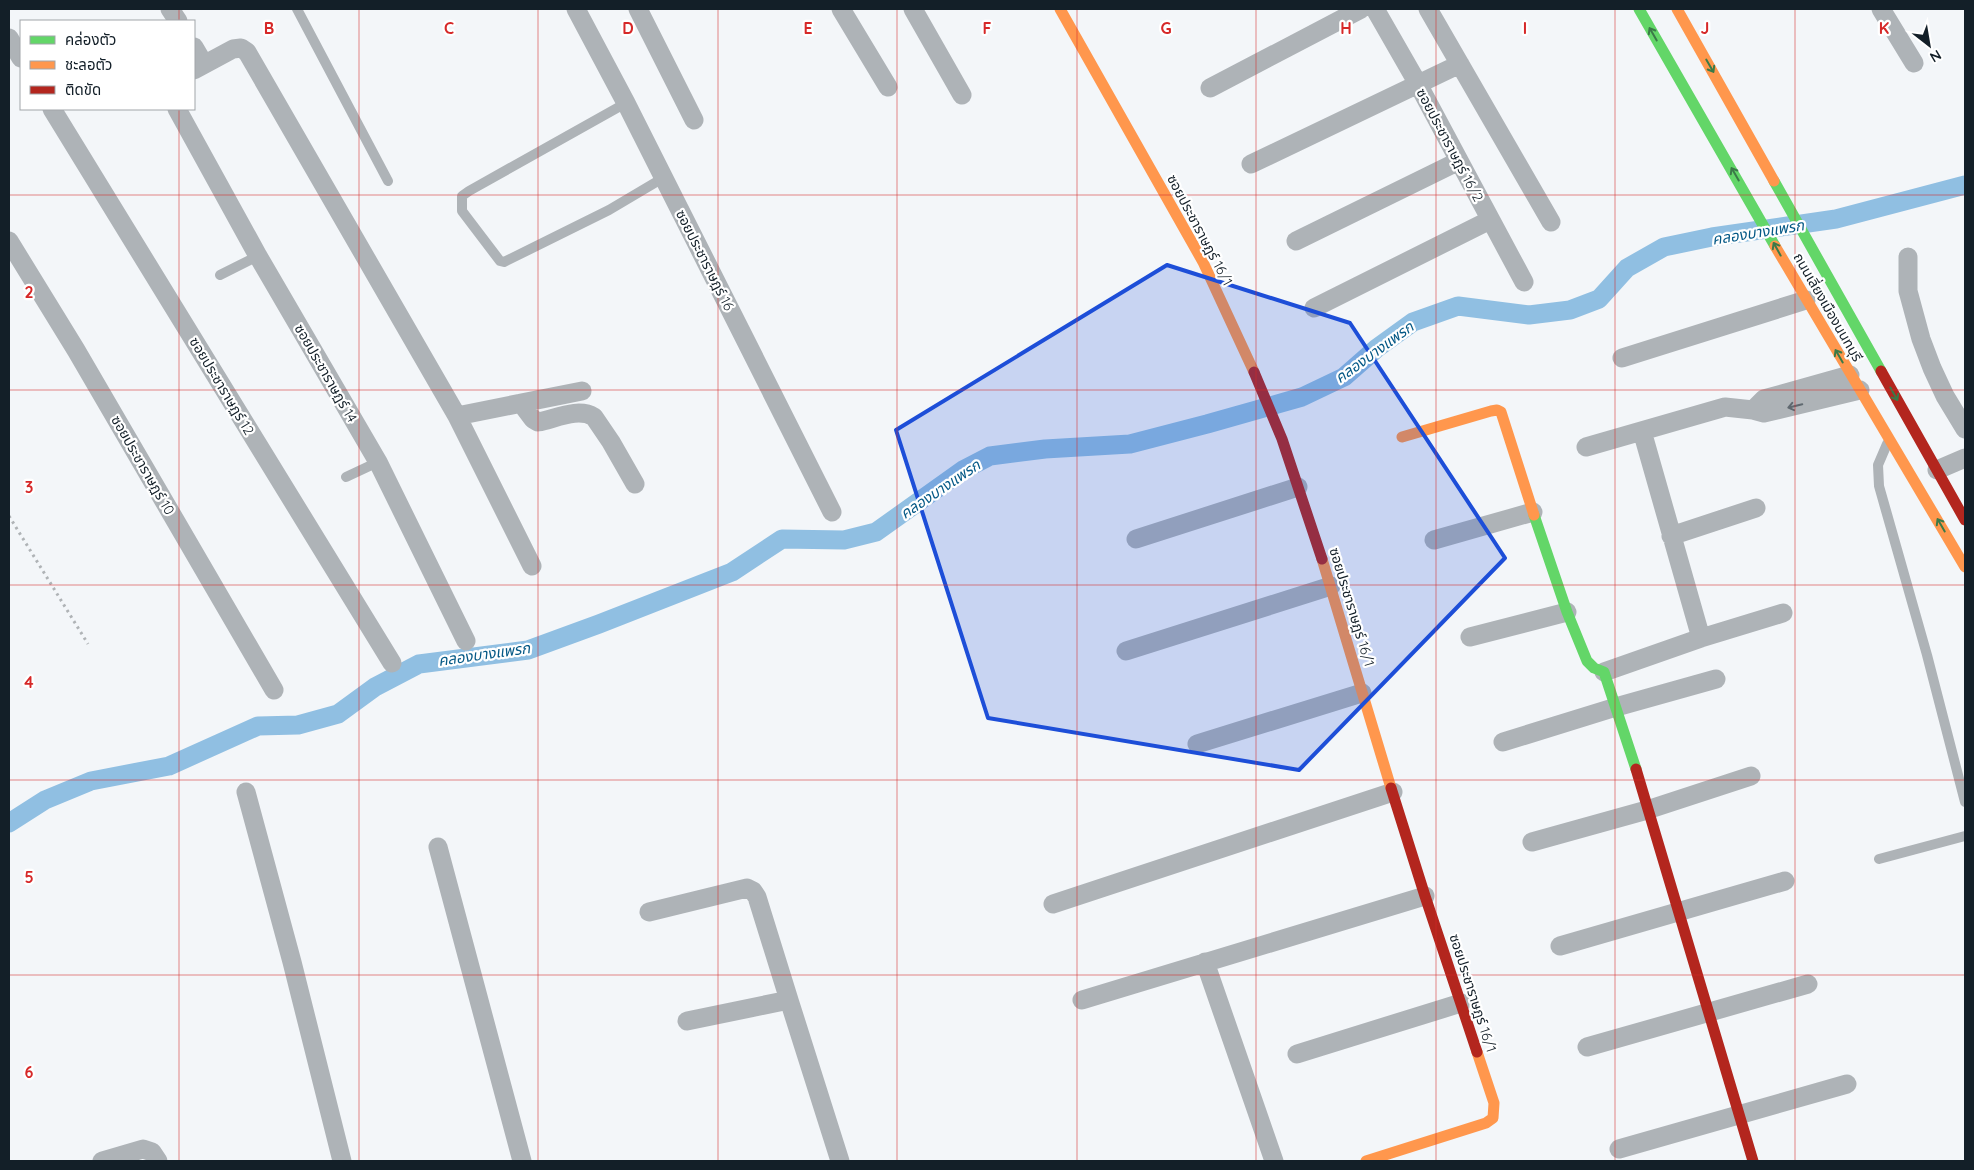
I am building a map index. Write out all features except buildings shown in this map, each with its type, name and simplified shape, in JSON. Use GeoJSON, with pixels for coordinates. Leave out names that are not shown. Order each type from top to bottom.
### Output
{"type":"FeatureCollection","features":[{"type":"Feature","properties":{"kind":"street"},"geometry":{"type":"LineString","coordinates":[[170,9],[177,20]]}},
{"type":"Feature","properties":{"kind":"street","name":"ซอยประชาราษฎร์ 16"},"geometry":{"type":"LineString","coordinates":[[576,9],[832,512]]}},
{"type":"Feature","properties":{"kind":"street"},"geometry":{"type":"LineString","coordinates":[[638,9],[694,120]]}},
{"type":"Feature","properties":{"kind":"street"},"geometry":{"type":"LineString","coordinates":[[841,9],[888,88]]}},
{"type":"Feature","properties":{"kind":"street"},"geometry":{"type":"LineString","coordinates":[[912,9],[962,95]]}},
{"type":"Feature","properties":{"kind":"street","name":"ซอยประชาราษฎร์ 16/1"},"geometry":{"type":"LineString","coordinates":[[1060,9],[1203,262],[1223,308],[1246,352],[1282,439],[1332,586],[1362,692],[1425,896],[1494,1103],[1493,1118],[1486,1123],[1366,1161]]}},
{"type":"Feature","properties":{"kind":"street"},"geometry":{"type":"LineString","coordinates":[[1210,88],[1361,9]]}},
{"type":"Feature","properties":{"kind":"street","name":"ซอยประชาราษฎร์ 16/2"},"geometry":{"type":"LineString","coordinates":[[1374,9],[1418,84],[1524,282]]}},
{"type":"Feature","properties":{"kind":"street"},"geometry":{"type":"LineString","coordinates":[[1428,9],[1551,222]]}},
{"type":"Feature","properties":{"kind":"street","name":"ถนนเลี่ยงเมืองนนทบุรี"},"geometry":{"type":"LineString","coordinates":[[1639,9],[1806,300],[1965,567]]}},
{"type":"Feature","properties":{"kind":"street","name":"ถนนเลี่ยงเมืองนนทบุรี"},"geometry":{"type":"LineString","coordinates":[[1677,9],[1965,520]]}},
{"type":"Feature","properties":{"kind":"street"},"geometry":{"type":"LineString","coordinates":[[1881,9],[1914,63]]}},
{"type":"Feature","properties":{"kind":"street"},"geometry":{"type":"LineString","coordinates":[[9,38],[20,56]]}},
{"type":"Feature","properties":{"kind":"street"},"geometry":{"type":"LineString","coordinates":[[195,51],[199,67],[233,49],[241,48],[247,52],[457,416],[532,566]]}},
{"type":"Feature","properties":{"kind":"street"},"geometry":{"type":"LineString","coordinates":[[1252,164],[1460,64]]}},
{"type":"Feature","properties":{"kind":"street","name":"ซอยประชาราษฏร์ 12"},"geometry":{"type":"LineString","coordinates":[[53,110],[392,663]]}},
{"type":"Feature","properties":{"kind":"street","name":"ซอยประชาราษฏร์ 14"},"geometry":{"type":"LineString","coordinates":[[178,110],[258,256],[378,462],[466,641]]}},
{"type":"Feature","properties":{"kind":"street"},"geometry":{"type":"LineString","coordinates":[[1296,241],[1459,161]]}},
{"type":"Feature","properties":{"kind":"street"},"geometry":{"type":"LineString","coordinates":[[1314,308],[1490,220]]}},
{"type":"Feature","properties":{"kind":"street","name":"ซอยประชาราษฏร์ 10"},"geometry":{"type":"LineString","coordinates":[[9,241],[76,350],[274,690]]}},
{"type":"Feature","properties":{"kind":"street"},"geometry":{"type":"LineString","coordinates":[[1908,257],[1908,291],[1921,339],[1945,396],[1965,429]]}},
{"type":"Feature","properties":{"kind":"street"},"geometry":{"type":"LineString","coordinates":[[1622,358],[1806,300]]}},
{"type":"Feature","properties":{"kind":"street"},"geometry":{"type":"LineString","coordinates":[[1586,447],[1725,407],[1764,413],[1855,383]]}},
{"type":"Feature","properties":{"kind":"street"},"geometry":{"type":"LineString","coordinates":[[457,416],[582,391]]}},
{"type":"Feature","properties":{"kind":"street"},"geometry":{"type":"LineString","coordinates":[[521,403],[533,419],[538,422],[576,413],[590,414],[611,442],[635,484]]}},
{"type":"Feature","properties":{"kind":"street"},"geometry":{"type":"LineString","coordinates":[[1402,437],[1497,410],[1501,412],[1567,612],[1587,660],[1594,668],[1604,672],[1701,638],[1783,613]]}},
{"type":"Feature","properties":{"kind":"street"},"geometry":{"type":"LineString","coordinates":[[1642,431],[1701,638]]}},
{"type":"Feature","properties":{"kind":"street"},"geometry":{"type":"LineString","coordinates":[[1937,470],[1965,458]]}},
{"type":"Feature","properties":{"kind":"street"},"geometry":{"type":"LineString","coordinates":[[1136,539],[1298,486]]}},
{"type":"Feature","properties":{"kind":"street"},"geometry":{"type":"LineString","coordinates":[[1671,536],[1756,508]]}},
{"type":"Feature","properties":{"kind":"street"},"geometry":{"type":"LineString","coordinates":[[1434,540],[1533,512]]}},
{"type":"Feature","properties":{"kind":"street"},"geometry":{"type":"LineString","coordinates":[[1126,651],[1332,586]]}},
{"type":"Feature","properties":{"kind":"street"},"geometry":{"type":"LineString","coordinates":[[1470,637],[1567,612]]}},
{"type":"Feature","properties":{"kind":"street"},"geometry":{"type":"LineString","coordinates":[[1604,672],[1680,910],[1708,1013],[1753,1161]]}},
{"type":"Feature","properties":{"kind":"street"},"geometry":{"type":"LineString","coordinates":[[1503,742],[1616,707],[1716,680]]}},
{"type":"Feature","properties":{"kind":"street"},"geometry":{"type":"LineString","coordinates":[[1197,744],[1362,692]]}},
{"type":"Feature","properties":{"kind":"street"},"geometry":{"type":"LineString","coordinates":[[1532,842],[1648,810],[1752,776]]}},
{"type":"Feature","properties":{"kind":"street"},"geometry":{"type":"LineString","coordinates":[[246,792],[292,962],[342,1161]]}},
{"type":"Feature","properties":{"kind":"street"},"geometry":{"type":"LineString","coordinates":[[1054,904],[1393,792]]}},
{"type":"Feature","properties":{"kind":"street"},"geometry":{"type":"LineString","coordinates":[[438,847],[522,1161]]}},
{"type":"Feature","properties":{"kind":"street"},"geometry":{"type":"LineString","coordinates":[[1560,946],[1785,881]]}},
{"type":"Feature","properties":{"kind":"street"},"geometry":{"type":"LineString","coordinates":[[649,912],[747,888],[753,891],[757,897],[840,1161]]}},
{"type":"Feature","properties":{"kind":"street"},"geometry":{"type":"LineString","coordinates":[[1082,1000],[1425,896]]}},
{"type":"Feature","properties":{"kind":"street"},"geometry":{"type":"LineString","coordinates":[[1205,962],[1274,1161]]}},
{"type":"Feature","properties":{"kind":"street"},"geometry":{"type":"LineString","coordinates":[[1587,1047],[1808,984]]}},
{"type":"Feature","properties":{"kind":"street"},"geometry":{"type":"LineString","coordinates":[[688,1021],[789,1000]]}},
{"type":"Feature","properties":{"kind":"street"},"geometry":{"type":"LineString","coordinates":[[1297,1054],[1461,1003]]}},
{"type":"Feature","properties":{"kind":"street"},"geometry":{"type":"LineString","coordinates":[[1619,1149],[1847,1084]]}},
{"type":"Feature","properties":{"kind":"street"},"geometry":{"type":"LineString","coordinates":[[102,1161],[143,1149],[152,1152],[158,1161]]}},
{"type":"Feature","properties":{"kind":"lane"},"geometry":{"type":"LineString","coordinates":[[297,9],[388,181]]}},
{"type":"Feature","properties":{"kind":"lane"},"geometry":{"type":"LineString","coordinates":[[626,104],[468,191],[462,196],[462,211],[500,261],[504,262],[610,210],[663,178]]}},
{"type":"Feature","properties":{"kind":"lane"},"geometry":{"type":"LineString","coordinates":[[220,275],[258,256]]}},
{"type":"Feature","properties":{"kind":"lane"},"geometry":{"type":"LineString","coordinates":[[1890,439],[1878,465],[1879,486],[1927,654],[1965,802]]}},
{"type":"Feature","properties":{"kind":"lane"},"geometry":{"type":"LineString","coordinates":[[346,477],[378,462]]}},
{"type":"Feature","properties":{"kind":"lane"},"geometry":{"type":"LineString","coordinates":[[1879,859],[1965,836]]}},
{"type":"Feature","properties":{"kind":"path"},"geometry":{"type":"LineString","coordinates":[[9,516],[88,644]]}},
{"type":"Feature","properties":{"kind":"highlighted area"},"geometry":{"type":"Polygon","coordinates":[[[1167,265],[1350,323],[1505,558],[1299,770],[988,718],[896,430],[1167,265]]]}},
{"type":"Feature","properties":{"kind":"waterway","name":"คลองบางแพรก"},"geometry":{"type":"LineString","coordinates":[[9,823],[45,800],[91,781],[169,766],[258,726],[298,725],[338,714],[375,687],[419,664],[528,650],[599,624],[732,572],[782,539],[844,540],[876,532],[963,470],[990,456],[1045,449],[1130,444],[1207,424],[1302,397],[1344,377],[1377,348],[1413,322],[1458,306],[1529,315],[1570,310],[1599,299],[1627,268],[1664,247],[1712,237],[1836,219],[1965,185]]}},
{"type":"Feature","properties":{"kind":"traffic: fast"},"geometry":{"type":"LineString","coordinates":[[1639,9],[1775,246]]}},
{"type":"Feature","properties":{"kind":"traffic: fast"},"geometry":{"type":"LineString","coordinates":[[1774,181],[1881,371]]}},
{"type":"Feature","properties":{"kind":"traffic: fast"},"geometry":{"type":"LineString","coordinates":[[1534,515],[1567,612],[1587,661],[1594,668],[1604,672],[1636,769]]}},
{"type":"Feature","properties":{"kind":"traffic: slow"},"geometry":{"type":"LineString","coordinates":[[1060,9],[1203,262],[1254,372]]}},
{"type":"Feature","properties":{"kind":"traffic: slow"},"geometry":{"type":"LineString","coordinates":[[1677,9],[1774,181]]}},
{"type":"Feature","properties":{"kind":"traffic: slow"},"geometry":{"type":"LineString","coordinates":[[1775,246],[1965,567]]}},
{"type":"Feature","properties":{"kind":"traffic: slow"},"geometry":{"type":"LineString","coordinates":[[1402,437],[1491,411],[1497,410],[1501,412],[1534,515]]}},
{"type":"Feature","properties":{"kind":"traffic: slow"},"geometry":{"type":"LineString","coordinates":[[1322,559],[1391,788]]}},
{"type":"Feature","properties":{"kind":"traffic: slow"},"geometry":{"type":"LineString","coordinates":[[1366,1161],[1486,1123],[1493,1118],[1494,1103],[1477,1052]]}},
{"type":"Feature","properties":{"kind":"traffic: jam"},"geometry":{"type":"LineString","coordinates":[[1881,371],[1965,520]]}},
{"type":"Feature","properties":{"kind":"traffic: jam"},"geometry":{"type":"LineString","coordinates":[[1254,372],[1282,439],[1322,559]]}},
{"type":"Feature","properties":{"kind":"traffic: jam"},"geometry":{"type":"LineString","coordinates":[[1636,769],[1753,1161]]}},
{"type":"Feature","properties":{"kind":"traffic: jam"},"geometry":{"type":"LineString","coordinates":[[1391,788],[1477,1052]]}}]}
